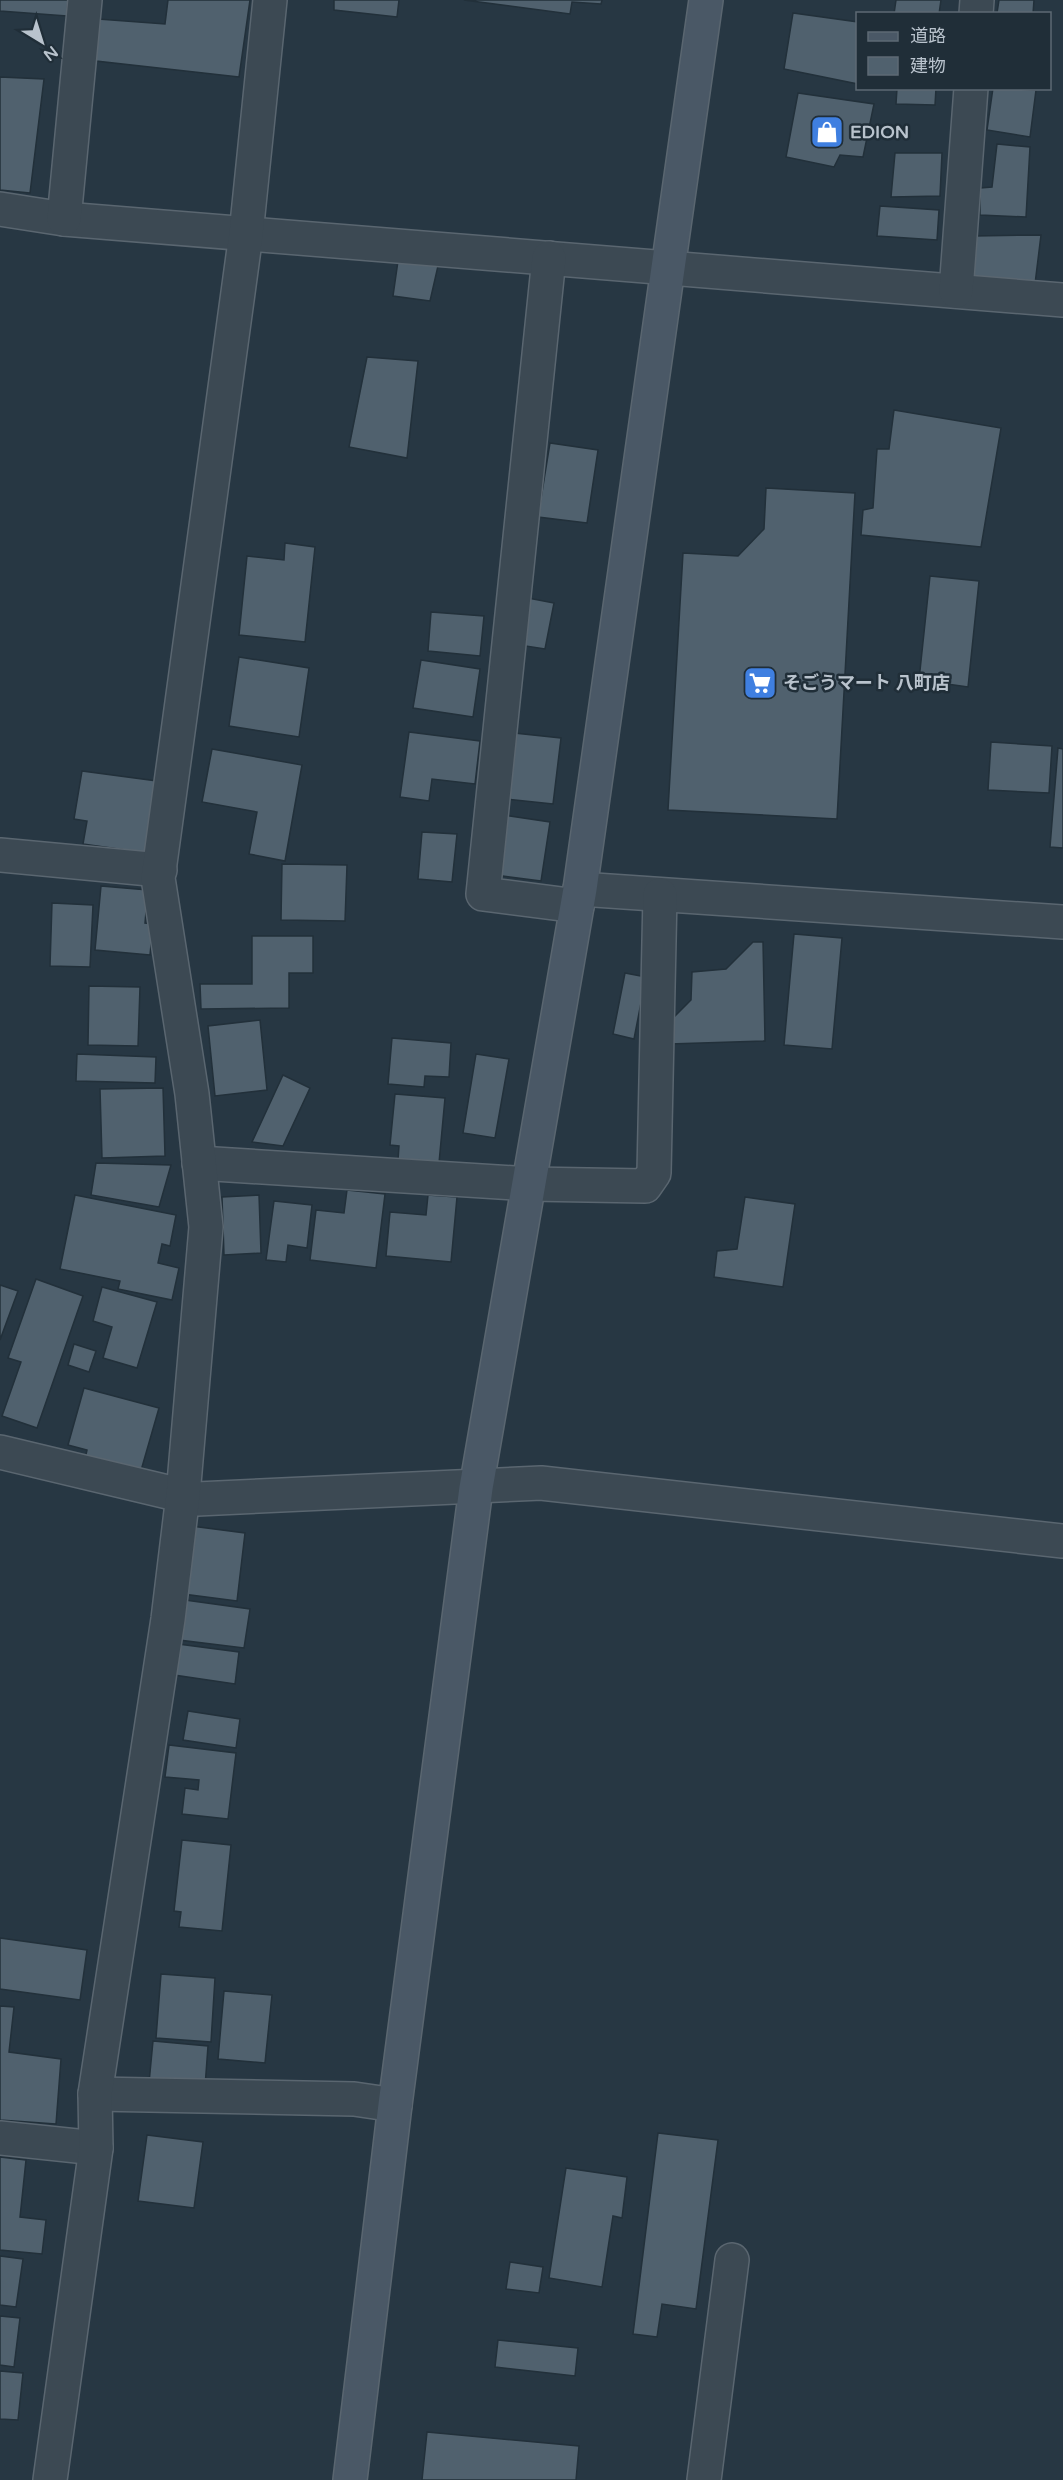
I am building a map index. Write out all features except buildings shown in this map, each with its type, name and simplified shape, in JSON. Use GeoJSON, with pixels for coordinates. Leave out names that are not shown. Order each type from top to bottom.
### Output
{"type":"FeatureCollection","features":[{"type":"Feature","properties":{"kind":"street"},"geometry":{"type":"LineString","coordinates":[[64,219],[85,0]]}},
{"type":"Feature","properties":{"kind":"street"},"geometry":{"type":"LineString","coordinates":[[50,2480],[96,2148],[95,2094],[166,1631],[183,1495],[206,1227],[192,1094],[158,878],[246,234],[270,0]]}},
{"type":"Feature","properties":{"kind":"street"},"geometry":{"type":"LineString","coordinates":[[350,2480],[395,2105],[476,1488],[578,898],[706,0]]}},
{"type":"Feature","properties":{"kind":"street"},"geometry":{"type":"LineString","coordinates":[[956,291],[971,90]]}},
{"type":"Feature","properties":{"kind":"street"},"geometry":{"type":"LineString","coordinates":[[0,209],[64,219],[1063,300]]}},
{"type":"Feature","properties":{"kind":"street"},"geometry":{"type":"LineString","coordinates":[[549,258],[483,894],[578,898],[660,895],[1063,922]]}},
{"type":"Feature","properties":{"kind":"street"},"geometry":{"type":"LineString","coordinates":[[0,855],[160,870]]}},
{"type":"Feature","properties":{"kind":"street"},"geometry":{"type":"LineString","coordinates":[[199,1163],[530,1184],[645,1186],[654,1173],[660,895]]}},
{"type":"Feature","properties":{"kind":"street"},"geometry":{"type":"LineString","coordinates":[[0,1452],[197,1499],[476,1488],[541,1483],[1063,1541]]}},
{"type":"Feature","properties":{"kind":"street"},"geometry":{"type":"LineString","coordinates":[[95,2094],[354,2099],[395,2105]]}},
{"type":"Feature","properties":{"kind":"street"},"geometry":{"type":"LineString","coordinates":[[0,2138],[96,2148]]}},
{"type":"Feature","properties":{"kind":"street"},"geometry":{"type":"LineString","coordinates":[[704,2480],[732,2260]]}},
{"type":"Feature","properties":{"kind":"place","name":"EDION"},"geometry":{"type":"Point","coordinates":[827,132]}},
{"type":"Feature","properties":{"kind":"place","name":"そごうマート 八町店"},"geometry":{"type":"Point","coordinates":[760,683]}}]}
